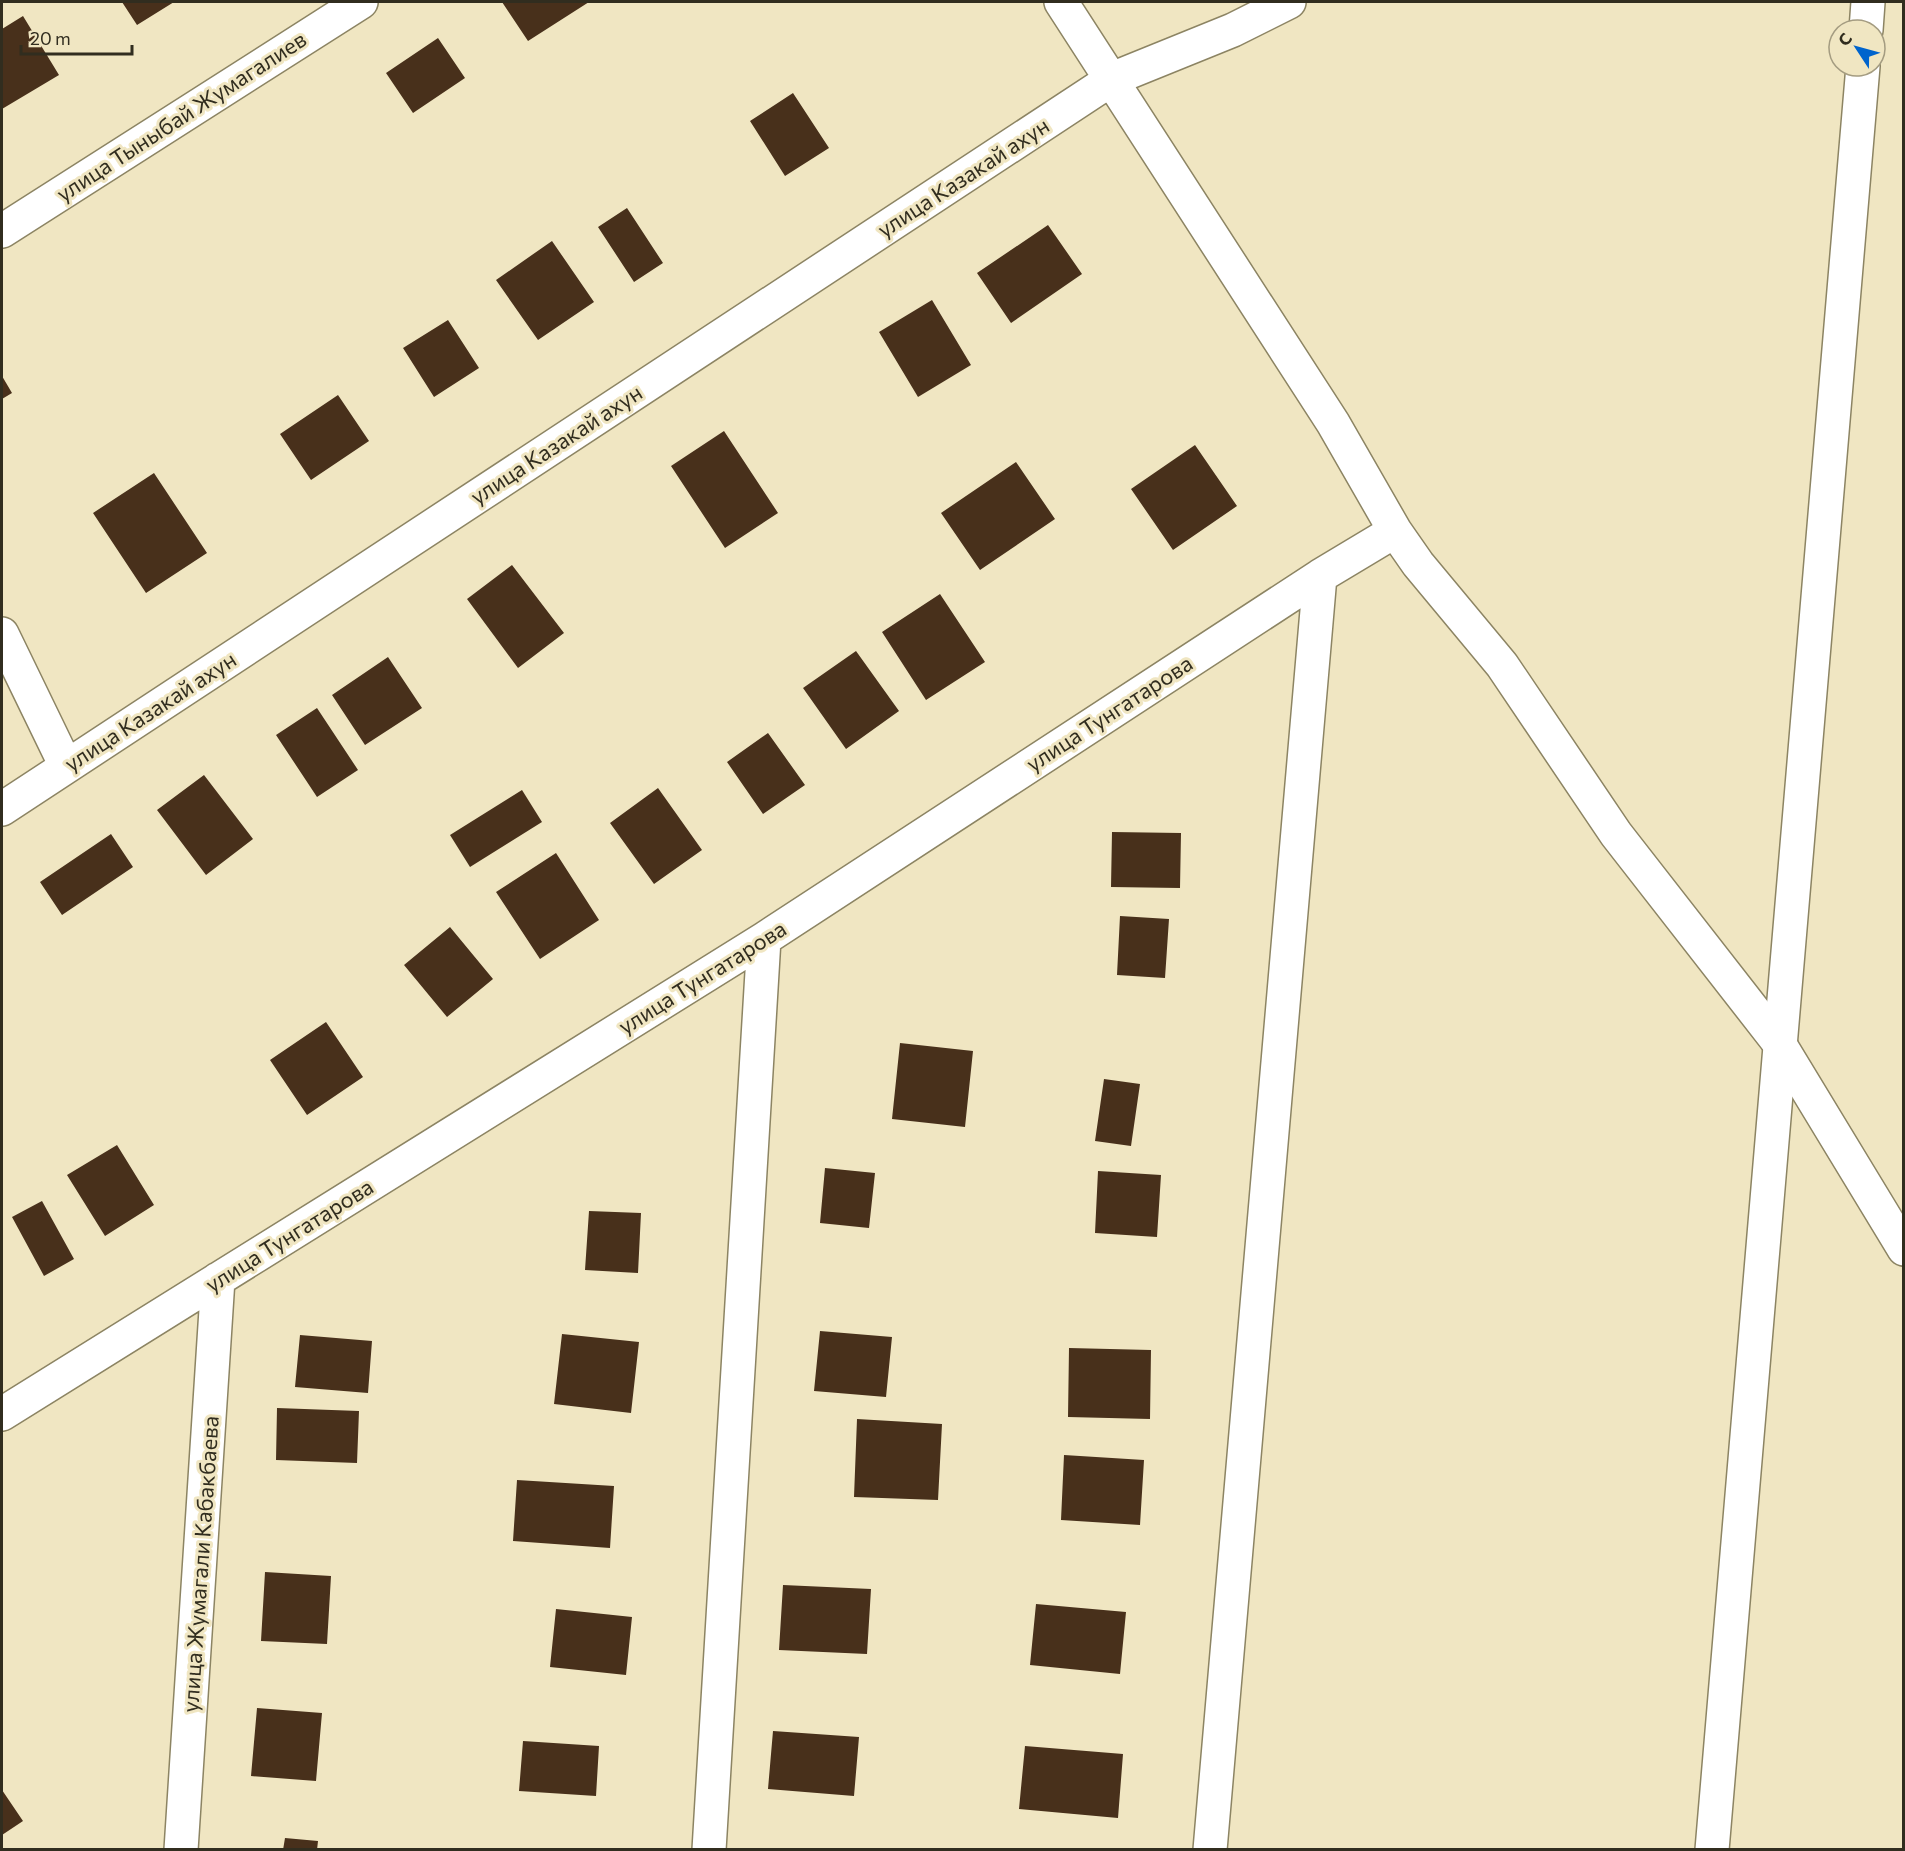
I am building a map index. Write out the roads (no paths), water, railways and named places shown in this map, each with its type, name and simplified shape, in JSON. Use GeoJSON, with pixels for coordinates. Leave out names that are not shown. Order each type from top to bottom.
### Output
{"type":"FeatureCollection","features":[{"type":"Feature","properties":{"kind":"street","name":"улица Тыныбай Жумагалиев"},"geometry":{"type":"LineString","coordinates":[[2,231],[361,2]]}},
{"type":"Feature","properties":{"kind":"street"},"geometry":{"type":"LineString","coordinates":[[1061,2],[1333,423],[1395,531],[1418,564],[1502,665],[1616,834],[1779,1043],[1904,1249]]}},
{"type":"Feature","properties":{"kind":"street","name":"улица Казакай ахун"},"geometry":{"type":"LineString","coordinates":[[2,809],[1112,79],[1233,30],[1289,2]]}},
{"type":"Feature","properties":{"kind":"street"},"geometry":{"type":"LineString","coordinates":[[1867,18],[1869,2]]}},
{"type":"Feature","properties":{"kind":"street"},"geometry":{"type":"LineString","coordinates":[[1712,1850],[1862,78]]}},
{"type":"Feature","properties":{"kind":"street","name":"улица Тунгатарова"},"geometry":{"type":"LineString","coordinates":[[2,1414],[764,939],[1320,576],[1395,531]]}},
{"type":"Feature","properties":{"kind":"street"},"geometry":{"type":"LineString","coordinates":[[1210,1850],[1320,576]]}},
{"type":"Feature","properties":{"kind":"street"},"geometry":{"type":"LineString","coordinates":[[2,634],[66,766]]}},
{"type":"Feature","properties":{"kind":"street"},"geometry":{"type":"LineString","coordinates":[[709,1850],[764,939]]}},
{"type":"Feature","properties":{"kind":"street","name":"улица Жумагали Кабакбаева"},"geometry":{"type":"LineString","coordinates":[[181,1850],[218,1279]]}}]}
